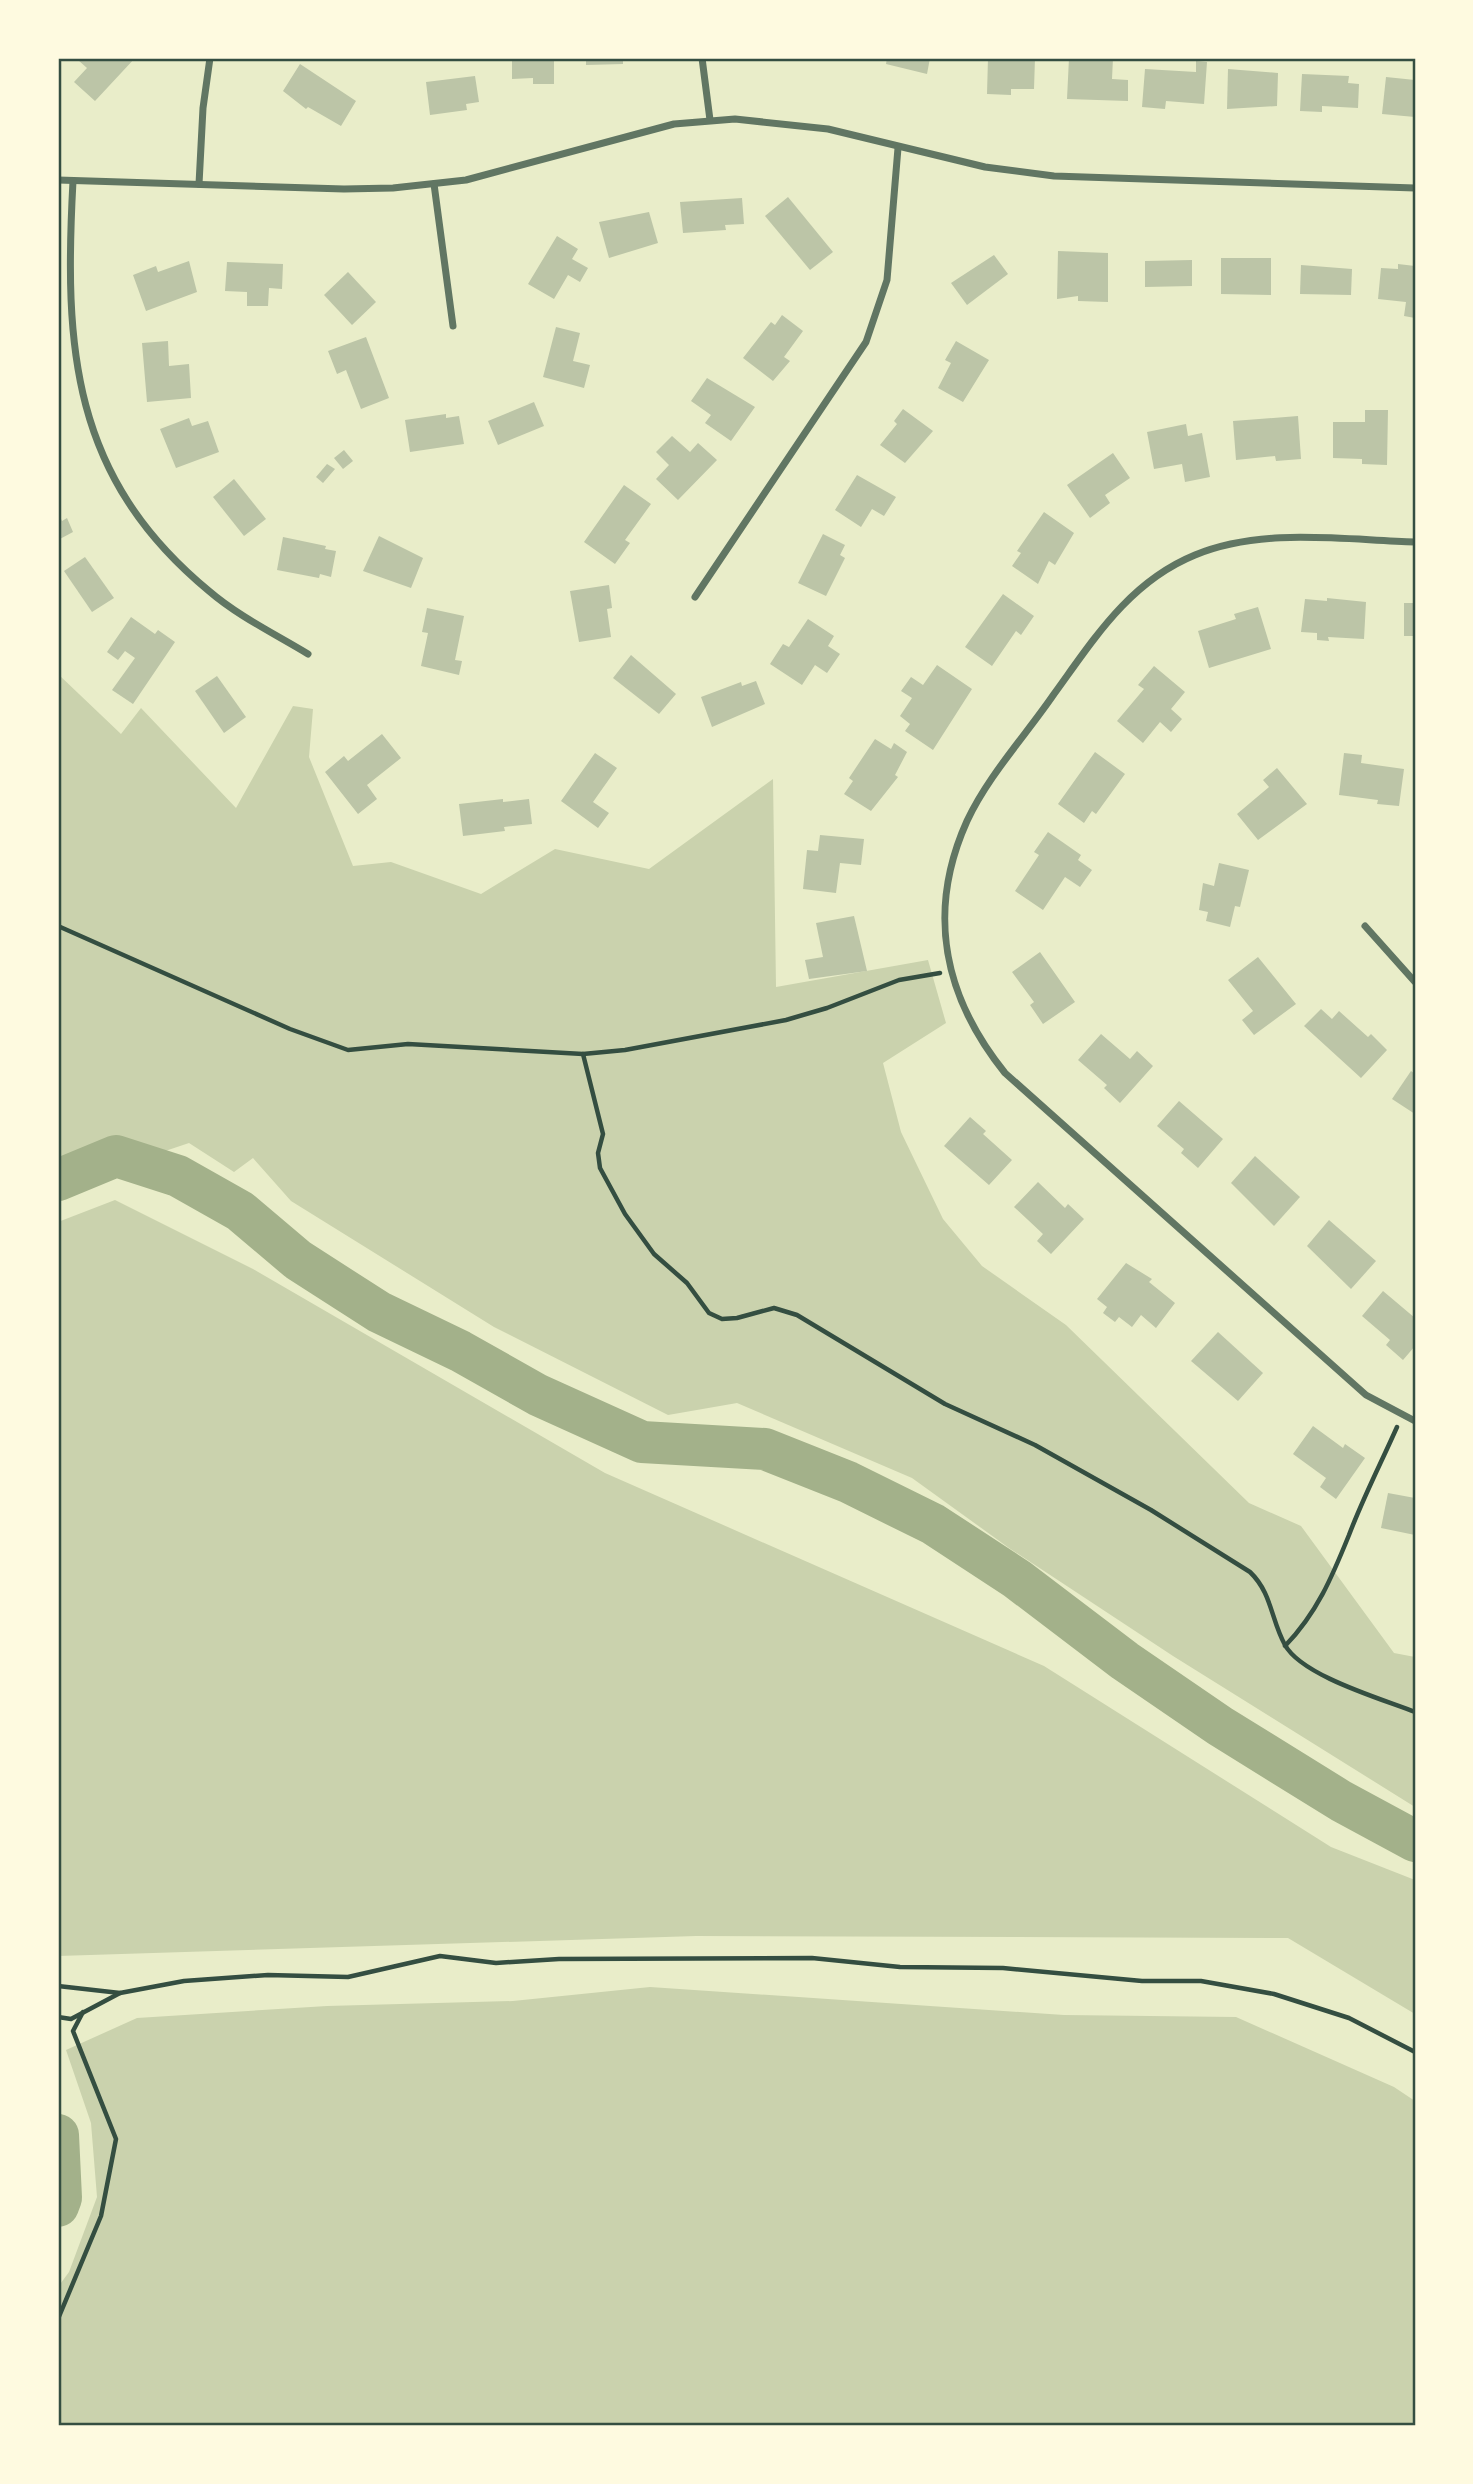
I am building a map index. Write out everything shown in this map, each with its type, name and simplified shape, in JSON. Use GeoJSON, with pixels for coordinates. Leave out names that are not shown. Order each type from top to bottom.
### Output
{"type":"FeatureCollection","features":[{"type":"Feature","properties":{"kind":"street"},"geometry":{"type":"LineString","coordinates":[[199,184],[202,108],[210,58]]}},
{"type":"Feature","properties":{"kind":"street"},"geometry":{"type":"LineString","coordinates":[[702,58],[710,120]]}},
{"type":"Feature","properties":{"kind":"street"},"geometry":{"type":"LineString","coordinates":[[58,180],[344,189],[434,184],[466,180],[674,124],[710,120],[766,120],[828,129],[985,167],[1055,176],[1415,188]]}},
{"type":"Feature","properties":{"kind":"street"},"geometry":{"type":"LineString","coordinates":[[695,597],[866,342],[888,273],[898,148]]}},
{"type":"Feature","properties":{"kind":"street"},"geometry":{"type":"LineString","coordinates":[[73,181],[70,238],[72,348],[86,411],[109,468],[143,524],[183,569],[211,594],[307,654]]}},
{"type":"Feature","properties":{"kind":"street"},"geometry":{"type":"LineString","coordinates":[[434,184],[453,326]]}},
{"type":"Feature","properties":{"kind":"street"},"geometry":{"type":"LineString","coordinates":[[1415,542],[1256,539],[1219,546],[1171,566],[1123,602],[968,820],[950,870],[945,903],[945,932],[951,970],[969,1023],[1004,1073],[1367,1395],[1415,1421]]}},
{"type":"Feature","properties":{"kind":"street"},"geometry":{"type":"LineString","coordinates":[[1365,926],[1415,982]]}},
{"type":"Feature","properties":{"kind":"path"},"geometry":{"type":"LineString","coordinates":[[58,926],[289,1029],[348,1050],[446,1045],[583,1054],[625,1050],[786,1020],[827,1008],[899,980],[951,970]]}},
{"type":"Feature","properties":{"kind":"path"},"geometry":{"type":"LineString","coordinates":[[583,1054],[603,1134],[598,1153],[600,1168],[642,1239],[654,1254],[687,1283],[709,1313],[722,1319],[737,1318],[774,1308],[797,1315],[945,1404],[1035,1444],[1151,1510],[1250,1572],[1263,1584],[1285,1646],[1307,1666],[1415,1712]]}},
{"type":"Feature","properties":{"kind":"path"},"geometry":{"type":"LineString","coordinates":[[1285,1646],[1314,1612],[1335,1573],[1402,1416]]}},
{"type":"Feature","properties":{"kind":"path"},"geometry":{"type":"LineString","coordinates":[[58,2017],[71,2019],[120,1993],[184,1981],[268,1975],[348,1977],[440,1956],[496,1963],[559,1959],[812,1958],[900,1966],[1003,1968],[1142,1981],[1201,1981],[1274,1994],[1349,2018],[1415,2052]]}},
{"type":"Feature","properties":{"kind":"path"},"geometry":{"type":"LineString","coordinates":[[58,1986],[120,1993]]}},
{"type":"Feature","properties":{"kind":"path"},"geometry":{"type":"LineString","coordinates":[[58,2319],[101,2216],[116,2140],[73,2031],[83,2012]]}},
{"type":"Feature","properties":{"kind":"green space"},"geometry":{"type":"Polygon","coordinates":[[[58,674],[121,734],[141,708],[236,808],[293,706],[313,709],[309,757],[353,866],[391,862],[481,894],[555,849],[649,869],[773,779],[776,987],[928,960],[946,1023],[883,1063],[901,1132],[943,1219],[982,1266],[1066,1325],[1249,1503],[1301,1526],[1394,1653],[1415,1657],[1415,1807],[1173,1656],[1009,1548],[912,1478],[737,1403],[668,1415],[494,1327],[291,1201],[253,1158],[234,1172],[189,1143],[58,1187],[58,674]]]}},
{"type":"Feature","properties":{"kind":"green space"},"geometry":{"type":"Polygon","coordinates":[[[115,1200],[253,1269],[605,1473],[1044,1666],[1331,1847],[1415,1880],[1415,2014],[1288,1938],[696,1936],[58,1956],[58,1222],[115,1200]]]}},
{"type":"Feature","properties":{"kind":"green space"},"geometry":{"type":"Polygon","coordinates":[[[650,1987],[1064,2015],[1236,2017],[1394,2087],[1415,2101],[1415,2426],[58,2426],[58,2287],[69,2272],[97,2197],[91,2123],[66,2050],[137,2018],[327,2006],[513,2001],[650,1987]]]}},
{"type":"Feature","properties":{"kind":"building"},"geometry":{"type":"Polygon","coordinates":[[[135,58],[95,101],[74,82],[87,68],[78,60],[135,58]]]}},
{"type":"Feature","properties":{"kind":"building"},"geometry":{"type":"Polygon","coordinates":[[[512,58],[554,58],[554,84],[533,84],[533,78],[512,79],[512,58]]]}},
{"type":"Feature","properties":{"kind":"building"},"geometry":{"type":"Polygon","coordinates":[[[586,58],[623,58],[623,64],[586,65],[586,58]]]}},
{"type":"Feature","properties":{"kind":"building"},"geometry":{"type":"Polygon","coordinates":[[[887,58],[930,58],[927,74],[886,64],[887,58]]]}},
{"type":"Feature","properties":{"kind":"building"},"geometry":{"type":"Polygon","coordinates":[[[988,58],[1035,58],[1034,89],[1011,89],[1011,95],[987,94],[988,58]]]}},
{"type":"Feature","properties":{"kind":"building"},"geometry":{"type":"Polygon","coordinates":[[[1069,58],[1113,58],[1112,79],[1128,80],[1128,101],[1067,99],[1069,58]]]}},
{"type":"Feature","properties":{"kind":"building"},"geometry":{"type":"Polygon","coordinates":[[[1196,61],[1207,62],[1204,104],[1166,101],[1165,109],[1142,107],[1145,69],[1196,72],[1196,61]]]}},
{"type":"Feature","properties":{"kind":"building"},"geometry":{"type":"Polygon","coordinates":[[[300,64],[356,101],[341,126],[308,107],[306,109],[283,91],[300,64]]]}},
{"type":"Feature","properties":{"kind":"building"},"geometry":{"type":"Polygon","coordinates":[[[1228,69],[1278,73],[1277,106],[1227,109],[1228,69]]]}},
{"type":"Feature","properties":{"kind":"building"},"geometry":{"type":"Polygon","coordinates":[[[1302,74],[1349,76],[1348,83],[1359,84],[1358,108],[1322,106],[1322,112],[1300,111],[1302,74]]]}},
{"type":"Feature","properties":{"kind":"building"},"geometry":{"type":"Polygon","coordinates":[[[475,76],[479,102],[466,104],[467,110],[430,115],[426,82],[475,76]]]}},
{"type":"Feature","properties":{"kind":"building"},"geometry":{"type":"Polygon","coordinates":[[[1386,77],[1415,80],[1415,117],[1382,114],[1386,77]]]}},
{"type":"Feature","properties":{"kind":"building"},"geometry":{"type":"Polygon","coordinates":[[[788,197],[833,252],[810,270],[765,216],[788,197]]]}},
{"type":"Feature","properties":{"kind":"building"},"geometry":{"type":"Polygon","coordinates":[[[742,198],[744,224],[725,225],[726,230],[683,233],[680,202],[742,198]]]}},
{"type":"Feature","properties":{"kind":"building"},"geometry":{"type":"Polygon","coordinates":[[[649,212],[658,243],[609,258],[599,222],[649,212]]]}},
{"type":"Feature","properties":{"kind":"building"},"geometry":{"type":"Polygon","coordinates":[[[557,236],[578,249],[572,259],[588,268],[580,282],[568,275],[554,299],[528,284],[557,236]]]}},
{"type":"Feature","properties":{"kind":"building"},"geometry":{"type":"Polygon","coordinates":[[[1058,251],[1108,253],[1108,302],[1078,301],[1078,296],[1057,299],[1058,251]]]}},
{"type":"Feature","properties":{"kind":"building"},"geometry":{"type":"Polygon","coordinates":[[[994,255],[1008,274],[967,305],[951,283],[994,255]]]}},
{"type":"Feature","properties":{"kind":"building"},"geometry":{"type":"Polygon","coordinates":[[[1221,258],[1271,258],[1271,295],[1221,294],[1221,258]]]}},
{"type":"Feature","properties":{"kind":"building"},"geometry":{"type":"Polygon","coordinates":[[[1192,260],[1192,286],[1145,287],[1145,261],[1192,260]]]}},
{"type":"Feature","properties":{"kind":"building"},"geometry":{"type":"Polygon","coordinates":[[[189,261],[197,292],[146,311],[133,275],[156,266],[158,272],[189,261]]]}},
{"type":"Feature","properties":{"kind":"building"},"geometry":{"type":"Polygon","coordinates":[[[227,262],[283,264],[282,289],[269,288],[268,306],[247,306],[247,292],[225,291],[227,262]]]}},
{"type":"Feature","properties":{"kind":"building"},"geometry":{"type":"Polygon","coordinates":[[[1398,264],[1415,266],[1415,318],[1404,316],[1406,302],[1378,299],[1381,268],[1398,269],[1398,264]]]}},
{"type":"Feature","properties":{"kind":"building"},"geometry":{"type":"Polygon","coordinates":[[[1301,265],[1352,269],[1351,295],[1300,294],[1301,265]]]}},
{"type":"Feature","properties":{"kind":"building"},"geometry":{"type":"Polygon","coordinates":[[[348,272],[376,302],[352,325],[324,295],[348,272]]]}},
{"type":"Feature","properties":{"kind":"building"},"geometry":{"type":"Polygon","coordinates":[[[782,315],[803,331],[784,357],[790,361],[773,381],[743,358],[771,322],[775,325],[782,315]]]}},
{"type":"Feature","properties":{"kind":"building"},"geometry":{"type":"Polygon","coordinates":[[[556,327],[580,333],[573,361],[590,365],[584,388],[543,377],[556,327]]]}},
{"type":"Feature","properties":{"kind":"building"},"geometry":{"type":"Polygon","coordinates":[[[366,337],[389,398],[361,409],[346,370],[337,374],[328,351],[366,337]]]}},
{"type":"Feature","properties":{"kind":"building"},"geometry":{"type":"Polygon","coordinates":[[[168,341],[169,366],[189,364],[191,398],[147,402],[142,343],[168,341]]]}},
{"type":"Feature","properties":{"kind":"building"},"geometry":{"type":"Polygon","coordinates":[[[956,341],[989,360],[963,402],[938,388],[951,363],[945,360],[956,341]]]}},
{"type":"Feature","properties":{"kind":"building"},"geometry":{"type":"Polygon","coordinates":[[[707,378],[755,407],[731,441],[705,423],[711,415],[691,401],[707,378]]]}},
{"type":"Feature","properties":{"kind":"building"},"geometry":{"type":"Polygon","coordinates":[[[534,402],[544,426],[498,445],[488,421],[534,402]]]}},
{"type":"Feature","properties":{"kind":"building"},"geometry":{"type":"Polygon","coordinates":[[[903,409],[933,431],[905,463],[880,445],[897,424],[894,421],[903,409]]]}},
{"type":"Feature","properties":{"kind":"building"},"geometry":{"type":"Polygon","coordinates":[[[1365,410],[1388,410],[1387,465],[1362,464],[1362,459],[1333,458],[1333,422],[1365,422],[1365,410]]]}},
{"type":"Feature","properties":{"kind":"building"},"geometry":{"type":"Polygon","coordinates":[[[446,414],[446,418],[459,416],[464,444],[410,452],[405,420],[446,414]]]}},
{"type":"Feature","properties":{"kind":"building"},"geometry":{"type":"Polygon","coordinates":[[[1298,416],[1301,459],[1276,461],[1275,456],[1236,460],[1233,421],[1298,416]]]}},
{"type":"Feature","properties":{"kind":"building"},"geometry":{"type":"Polygon","coordinates":[[[189,418],[192,426],[208,421],[219,452],[176,468],[160,429],[189,418]]]}},
{"type":"Feature","properties":{"kind":"building"},"geometry":{"type":"Polygon","coordinates":[[[1186,424],[1188,436],[1202,433],[1210,477],[1185,482],[1182,464],[1154,469],[1147,432],[1186,424]]]}},
{"type":"Feature","properties":{"kind":"building"},"geometry":{"type":"Polygon","coordinates":[[[672,436],[690,452],[698,443],[717,460],[678,500],[656,479],[669,465],[656,452],[672,436]]]}},
{"type":"Feature","properties":{"kind":"building"},"geometry":{"type":"Polygon","coordinates":[[[344,450],[353,461],[343,469],[334,458],[344,450]]]}},
{"type":"Feature","properties":{"kind":"building"},"geometry":{"type":"Polygon","coordinates":[[[1113,453],[1130,478],[1105,495],[1110,503],[1090,518],[1067,485],[1113,453]]]}},
{"type":"Feature","properties":{"kind":"building"},"geometry":{"type":"Polygon","coordinates":[[[327,464],[335,469],[323,483],[316,477],[327,464]]]}},
{"type":"Feature","properties":{"kind":"building"},"geometry":{"type":"Polygon","coordinates":[[[857,475],[896,497],[884,516],[872,509],[861,527],[835,510],[857,475]]]}},
{"type":"Feature","properties":{"kind":"building"},"geometry":{"type":"Polygon","coordinates":[[[234,479],[266,519],[244,536],[213,497],[234,479]]]}},
{"type":"Feature","properties":{"kind":"building"},"geometry":{"type":"Polygon","coordinates":[[[624,485],[651,504],[625,540],[630,543],[615,564],[584,542],[624,485]]]}},
{"type":"Feature","properties":{"kind":"building"},"geometry":{"type":"Polygon","coordinates":[[[1044,512],[1074,533],[1055,565],[1049,561],[1038,584],[1012,566],[1021,553],[1017,551],[1044,512]]]}},
{"type":"Feature","properties":{"kind":"building"},"geometry":{"type":"Polygon","coordinates":[[[58,513],[62,521],[67,518],[73,532],[58,540],[58,513]]]}},
{"type":"Feature","properties":{"kind":"building"},"geometry":{"type":"Polygon","coordinates":[[[823,534],[845,545],[840,555],[845,558],[826,596],[798,583],[823,534]]]}},
{"type":"Feature","properties":{"kind":"building"},"geometry":{"type":"Polygon","coordinates":[[[379,536],[423,558],[411,588],[363,571],[379,536]]]}},
{"type":"Feature","properties":{"kind":"building"},"geometry":{"type":"Polygon","coordinates":[[[283,537],[326,546],[325,549],[336,551],[331,577],[320,574],[319,578],[277,570],[283,537]]]}},
{"type":"Feature","properties":{"kind":"building"},"geometry":{"type":"Polygon","coordinates":[[[85,557],[114,598],[92,612],[64,571],[85,557]]]}},
{"type":"Feature","properties":{"kind":"building"},"geometry":{"type":"Polygon","coordinates":[[[609,585],[612,608],[607,609],[611,637],[579,642],[570,591],[609,585]]]}},
{"type":"Feature","properties":{"kind":"building"},"geometry":{"type":"Polygon","coordinates":[[[1003,594],[1034,616],[1021,635],[1016,631],[992,666],[965,647],[1003,594]]]}},
{"type":"Feature","properties":{"kind":"building"},"geometry":{"type":"Polygon","coordinates":[[[1327,598],[1366,602],[1364,639],[1328,637],[1329,641],[1317,640],[1317,633],[1301,632],[1305,599],[1327,601],[1327,598]]]}},
{"type":"Feature","properties":{"kind":"building"},"geometry":{"type":"Polygon","coordinates":[[[1404,603],[1415,603],[1415,636],[1404,636],[1404,603]]]}},
{"type":"Feature","properties":{"kind":"building"},"geometry":{"type":"Polygon","coordinates":[[[1258,607],[1271,649],[1209,668],[1198,631],[1236,619],[1234,614],[1258,607]]]}},
{"type":"Feature","properties":{"kind":"building"},"geometry":{"type":"Polygon","coordinates":[[[427,608],[464,616],[455,660],[462,661],[459,675],[421,666],[428,633],[422,632],[427,608]]]}},
{"type":"Feature","properties":{"kind":"building"},"geometry":{"type":"Polygon","coordinates":[[[131,617],[155,634],[158,630],[175,642],[133,704],[112,690],[135,658],[125,651],[118,660],[107,652],[131,617]]]}},
{"type":"Feature","properties":{"kind":"building"},"geometry":{"type":"Polygon","coordinates":[[[808,619],[834,636],[828,646],[840,654],[827,673],[815,665],[802,685],[770,664],[783,644],[789,647],[808,619]]]}},
{"type":"Feature","properties":{"kind":"building"},"geometry":{"type":"Polygon","coordinates":[[[631,655],[676,694],[659,714],[613,678],[631,655]]]}},
{"type":"Feature","properties":{"kind":"building"},"geometry":{"type":"Polygon","coordinates":[[[937,665],[972,689],[933,750],[905,731],[910,724],[900,716],[912,698],[901,691],[911,677],[923,685],[937,665]]]}},
{"type":"Feature","properties":{"kind":"building"},"geometry":{"type":"Polygon","coordinates":[[[1154,666],[1185,692],[1171,709],[1182,719],[1171,732],[1160,722],[1143,743],[1117,721],[1144,689],[1138,685],[1154,666]]]}},
{"type":"Feature","properties":{"kind":"building"},"geometry":{"type":"Polygon","coordinates":[[[217,676],[246,717],[224,733],[195,691],[217,676]]]}},
{"type":"Feature","properties":{"kind":"building"},"geometry":{"type":"Polygon","coordinates":[[[756,681],[765,704],[712,727],[701,697],[741,682],[742,686],[756,681]]]}},
{"type":"Feature","properties":{"kind":"building"},"geometry":{"type":"Polygon","coordinates":[[[382,734],[401,758],[367,785],[377,799],[358,814],[325,772],[344,756],[348,761],[382,734]]]}},
{"type":"Feature","properties":{"kind":"building"},"geometry":{"type":"Polygon","coordinates":[[[875,739],[891,749],[894,743],[907,752],[895,775],[898,777],[871,811],[844,794],[853,781],[849,778],[875,739]]]}},
{"type":"Feature","properties":{"kind":"building"},"geometry":{"type":"Polygon","coordinates":[[[1095,752],[1125,774],[1096,814],[1092,811],[1084,823],[1058,804],[1095,752]]]}},
{"type":"Feature","properties":{"kind":"building"},"geometry":{"type":"Polygon","coordinates":[[[595,753],[617,768],[593,802],[609,813],[598,828],[561,801],[595,753]]]}},
{"type":"Feature","properties":{"kind":"building"},"geometry":{"type":"Polygon","coordinates":[[[1344,753],[1362,755],[1361,763],[1404,769],[1399,806],[1377,804],[1378,800],[1339,795],[1344,753]]]}},
{"type":"Feature","properties":{"kind":"building"},"geometry":{"type":"Polygon","coordinates":[[[1277,768],[1307,804],[1258,840],[1237,814],[1269,787],[1263,780],[1277,768]]]}},
{"type":"Feature","properties":{"kind":"building"},"geometry":{"type":"Polygon","coordinates":[[[503,799],[503,802],[529,799],[532,824],[504,827],[505,831],[463,836],[459,804],[503,799]]]}},
{"type":"Feature","properties":{"kind":"building"},"geometry":{"type":"Polygon","coordinates":[[[1048,832],[1081,855],[1078,860],[1092,870],[1080,887],[1065,877],[1043,910],[1015,891],[1039,855],[1034,852],[1048,832]]]}},
{"type":"Feature","properties":{"kind":"building"},"geometry":{"type":"Polygon","coordinates":[[[820,835],[864,839],[861,865],[840,863],[836,893],[803,889],[807,850],[818,851],[820,835]]]}},
{"type":"Feature","properties":{"kind":"building"},"geometry":{"type":"Polygon","coordinates":[[[1219,863],[1249,870],[1240,907],[1235,906],[1230,927],[1206,921],[1208,912],[1199,910],[1203,883],[1214,886],[1219,863]]]}},
{"type":"Feature","properties":{"kind":"building"},"geometry":{"type":"Polygon","coordinates":[[[854,916],[867,971],[809,979],[805,960],[823,957],[816,923],[854,916]]]}},
{"type":"Feature","properties":{"kind":"building"},"geometry":{"type":"Polygon","coordinates":[[[1040,952],[1075,1002],[1043,1024],[1030,1005],[1034,1002],[1012,972],[1040,952]]]}},
{"type":"Feature","properties":{"kind":"building"},"geometry":{"type":"Polygon","coordinates":[[[1258,957],[1296,1004],[1254,1035],[1242,1020],[1253,1011],[1228,980],[1258,957]]]}},
{"type":"Feature","properties":{"kind":"building"},"geometry":{"type":"Polygon","coordinates":[[[1321,1009],[1332,1019],[1339,1011],[1368,1037],[1371,1034],[1387,1050],[1361,1078],[1304,1026],[1321,1009]]]}},
{"type":"Feature","properties":{"kind":"building"},"geometry":{"type":"Polygon","coordinates":[[[1101,1034],[1130,1059],[1137,1051],[1153,1066],[1120,1103],[1104,1088],[1107,1085],[1078,1060],[1101,1034]]]}},
{"type":"Feature","properties":{"kind":"building"},"geometry":{"type":"Polygon","coordinates":[[[1411,1071],[1415,1074],[1415,1114],[1392,1099],[1411,1071]]]}},
{"type":"Feature","properties":{"kind":"building"},"geometry":{"type":"Polygon","coordinates":[[[1179,1101],[1223,1139],[1198,1168],[1181,1153],[1184,1149],[1157,1126],[1179,1101]]]}},
{"type":"Feature","properties":{"kind":"building"},"geometry":{"type":"Polygon","coordinates":[[[970,1117],[986,1131],[983,1134],[1012,1160],[989,1185],[944,1146],[970,1117]]]}},
{"type":"Feature","properties":{"kind":"building"},"geometry":{"type":"Polygon","coordinates":[[[1255,1156],[1300,1197],[1274,1226],[1231,1183],[1255,1156]]]}},
{"type":"Feature","properties":{"kind":"building"},"geometry":{"type":"Polygon","coordinates":[[[1038,1182],[1065,1208],[1068,1204],[1084,1219],[1051,1254],[1037,1241],[1043,1234],[1014,1207],[1038,1182]]]}},
{"type":"Feature","properties":{"kind":"building"},"geometry":{"type":"Polygon","coordinates":[[[1329,1220],[1376,1261],[1351,1289],[1307,1246],[1329,1220]]]}},
{"type":"Feature","properties":{"kind":"building"},"geometry":{"type":"Polygon","coordinates":[[[1126,1263],[1152,1279],[1149,1282],[1175,1303],[1156,1328],[1141,1315],[1132,1327],[1119,1317],[1115,1322],[1103,1313],[1107,1307],[1097,1299],[1126,1263]]]}},
{"type":"Feature","properties":{"kind":"building"},"geometry":{"type":"Polygon","coordinates":[[[1383,1291],[1415,1318],[1415,1346],[1403,1360],[1386,1345],[1390,1340],[1362,1316],[1383,1291]]]}},
{"type":"Feature","properties":{"kind":"building"},"geometry":{"type":"Polygon","coordinates":[[[1218,1332],[1263,1373],[1238,1401],[1191,1361],[1218,1332]]]}},
{"type":"Feature","properties":{"kind":"building"},"geometry":{"type":"Polygon","coordinates":[[[1313,1426],[1343,1448],[1345,1444],[1365,1458],[1336,1499],[1320,1487],[1326,1478],[1293,1454],[1313,1426]]]}},
{"type":"Feature","properties":{"kind":"building"},"geometry":{"type":"Polygon","coordinates":[[[1388,1493],[1415,1498],[1415,1535],[1381,1528],[1388,1493]]]}},
{"type":"Feature","properties":{"kind":"waterway"},"geometry":{"type":"LineString","coordinates":[[58,1180],[116,1156],[178,1176],[240,1211],[298,1260],[379,1312],[460,1351],[538,1395],[642,1442],[765,1449],[848,1482],[933,1524],[1017,1579],[1125,1661],[1220,1726],[1341,1801],[1415,1841]]}},
{"type":"Feature","properties":{"kind":"waterway"},"geometry":{"type":"LineString","coordinates":[[58,2135],[61,2198],[58,2206]]}}]}
